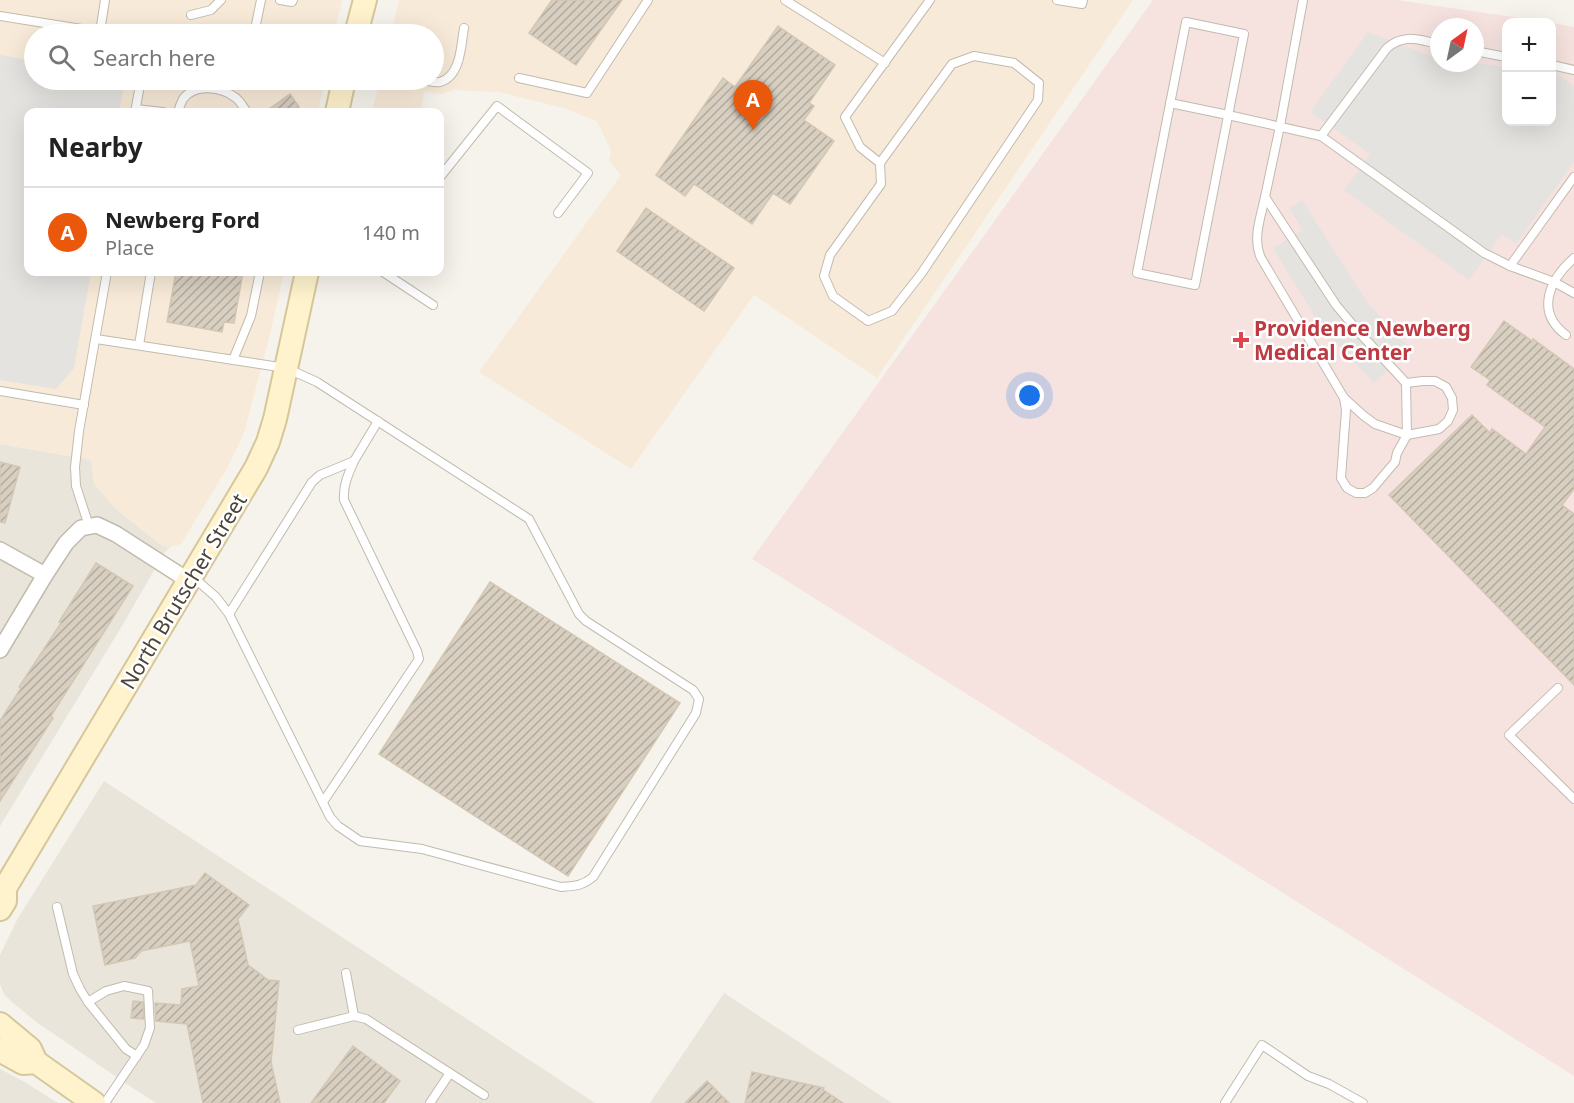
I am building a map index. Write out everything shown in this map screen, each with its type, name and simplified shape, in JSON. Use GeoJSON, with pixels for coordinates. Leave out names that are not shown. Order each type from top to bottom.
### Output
{"type":"FeatureCollection","features":[{"type":"Feature","properties":{"kind":"street"},"geometry":{"type":"LineString","coordinates":[[359,24],[365,0]]}},
{"type":"Feature","properties":{"kind":"street"},"geometry":{"type":"LineString","coordinates":[[338,108],[342,90]]}},
{"type":"Feature","properties":{"kind":"street","name":"North Brutscher Street"},"geometry":{"type":"LineString","coordinates":[[2,896],[260,460],[274,419],[306,276]]}},
{"type":"Feature","properties":{"kind":"street"},"geometry":{"type":"LineString","coordinates":[[0,650],[66,543],[81,528],[97,525],[190,578]]}},
{"type":"Feature","properties":{"kind":"street"},"geometry":{"type":"LineString","coordinates":[[0,550],[45,575]]}},
{"type":"Feature","properties":{"kind":"street"},"geometry":{"type":"LineString","coordinates":[[0,1024],[30,1049],[36,1062],[94,1103]]}},
{"type":"Feature","properties":{"kind":"street"},"geometry":{"type":"LineString","coordinates":[[0,1050],[23,1063],[36,1062]]}},
{"type":"Feature","properties":{"kind":"lane"},"geometry":{"type":"LineString","coordinates":[[101,24],[105,0]]}},
{"type":"Feature","properties":{"kind":"lane"},"geometry":{"type":"LineString","coordinates":[[191,15],[211,10],[221,0]]}},
{"type":"Feature","properties":{"kind":"lane"},"geometry":{"type":"LineString","coordinates":[[256,24],[261,0]]}},
{"type":"Feature","properties":{"kind":"lane"},"geometry":{"type":"LineString","coordinates":[[280,0],[292,2],[293,0]]}},
{"type":"Feature","properties":{"kind":"lane"},"geometry":{"type":"LineString","coordinates":[[519,78],[587,93],[648,0]]}},
{"type":"Feature","properties":{"kind":"lane"},"geometry":{"type":"LineString","coordinates":[[785,0],[885,63]]}},
{"type":"Feature","properties":{"kind":"lane"},"geometry":{"type":"LineString","coordinates":[[880,164],[952,64],[974,57],[1014,63],[1039,83],[1038,100],[921,274],[892,311],[868,321],[833,296],[824,276],[830,255],[881,184],[880,164],[860,147],[845,117],[930,0]]}},
{"type":"Feature","properties":{"kind":"lane"},"geometry":{"type":"LineString","coordinates":[[1057,0],[1082,4],[1083,0]]}},
{"type":"Feature","properties":{"kind":"lane"},"geometry":{"type":"LineString","coordinates":[[1303,0],[1280,126],[1258,228],[1257,250],[1344,398],[1375,424],[1407,435],[1439,429],[1448,421],[1453,410],[1452,398],[1446,387],[1435,381],[1406,383]]}},
{"type":"Feature","properties":{"kind":"lane"},"geometry":{"type":"LineString","coordinates":[[0,16],[50,24]]}},
{"type":"Feature","properties":{"kind":"lane"},"geometry":{"type":"LineString","coordinates":[[1186,22],[1244,34],[1228,114],[1195,285],[1137,273],[1186,22]]}},
{"type":"Feature","properties":{"kind":"lane"},"geometry":{"type":"LineString","coordinates":[[444,79],[449,77],[457,64],[464,28]]}},
{"type":"Feature","properties":{"kind":"lane"},"geometry":{"type":"LineString","coordinates":[[1322,136],[1388,48],[1401,39],[1410,38],[1430,42]]}},
{"type":"Feature","properties":{"kind":"lane"},"geometry":{"type":"LineString","coordinates":[[1484,53],[1502,56]]}},
{"type":"Feature","properties":{"kind":"lane"},"geometry":{"type":"LineString","coordinates":[[1556,66],[1574,70]]}},
{"type":"Feature","properties":{"kind":"lane"},"geometry":{"type":"LineString","coordinates":[[136,108],[139,90]]}},
{"type":"Feature","properties":{"kind":"lane"},"geometry":{"type":"LineString","coordinates":[[179,108],[182,100],[195,90]]}},
{"type":"Feature","properties":{"kind":"lane"},"geometry":{"type":"LineString","coordinates":[[218,90],[237,99],[244,108]]}},
{"type":"Feature","properties":{"kind":"lane"},"geometry":{"type":"LineString","coordinates":[[1170,103],[1322,136],[1484,253],[1510,266],[1554,282],[1574,293]]}},
{"type":"Feature","properties":{"kind":"lane"},"geometry":{"type":"LineString","coordinates":[[444,172],[497,106],[588,173],[558,213]]}},
{"type":"Feature","properties":{"kind":"lane"},"geometry":{"type":"LineString","coordinates":[[1510,266],[1574,177]]}},
{"type":"Feature","properties":{"kind":"lane"},"geometry":{"type":"LineString","coordinates":[[1265,197],[1336,305],[1406,383],[1407,435],[1397,453],[1395,462],[1373,488],[1365,492],[1356,493],[1347,488],[1341,478],[1346,410],[1344,398]]}},
{"type":"Feature","properties":{"kind":"lane"},"geometry":{"type":"LineString","coordinates":[[1566,335],[1551,319],[1548,307],[1549,294],[1554,282],[1574,258]]}},
{"type":"Feature","properties":{"kind":"lane"},"geometry":{"type":"LineString","coordinates":[[89,526],[76,486],[75,466],[106,276]]}},
{"type":"Feature","properties":{"kind":"lane"},"geometry":{"type":"LineString","coordinates":[[139,345],[150,276]]}},
{"type":"Feature","properties":{"kind":"lane"},"geometry":{"type":"LineString","coordinates":[[233,360],[251,316],[259,276]]}},
{"type":"Feature","properties":{"kind":"lane"},"geometry":{"type":"LineString","coordinates":[[389,276],[433,305]]}},
{"type":"Feature","properties":{"kind":"lane"},"geometry":{"type":"LineString","coordinates":[[96,339],[286,368],[317,382],[529,519],[579,614],[586,621],[693,690],[699,699],[696,713],[593,877],[585,883],[561,887],[422,849],[360,841],[338,826],[330,816],[229,614],[216,597],[190,578]]}},
{"type":"Feature","properties":{"kind":"lane"},"geometry":{"type":"LineString","coordinates":[[0,391],[84,405]]}},
{"type":"Feature","properties":{"kind":"lane"},"geometry":{"type":"LineString","coordinates":[[324,802],[419,659],[344,500],[345,480],[378,421]]}},
{"type":"Feature","properties":{"kind":"lane"},"geometry":{"type":"LineString","coordinates":[[229,614],[312,482],[320,475],[354,461]]}},
{"type":"Feature","properties":{"kind":"lane"},"geometry":{"type":"LineString","coordinates":[[1558,688],[1509,735],[1574,799]]}},
{"type":"Feature","properties":{"kind":"lane"},"geometry":{"type":"LineString","coordinates":[[57,907],[73,974],[88,1002],[126,1049],[137,1056]]}},
{"type":"Feature","properties":{"kind":"lane"},"geometry":{"type":"LineString","coordinates":[[346,973],[354,1016]]}},
{"type":"Feature","properties":{"kind":"lane"},"geometry":{"type":"LineString","coordinates":[[88,1002],[106,990],[124,986],[148,991],[150,1028],[144,1044],[105,1103]]}},
{"type":"Feature","properties":{"kind":"lane"},"geometry":{"type":"LineString","coordinates":[[298,1030],[354,1016],[366,1019],[484,1095]]}},
{"type":"Feature","properties":{"kind":"lane"},"geometry":{"type":"LineString","coordinates":[[1225,1103],[1262,1045],[1308,1076],[1329,1084],[1363,1103]]}},
{"type":"Feature","properties":{"kind":"lane"},"geometry":{"type":"LineString","coordinates":[[430,1103],[450,1073]]}},
{"type":"Feature","properties":{"kind":"shaded area"},"geometry":{"type":"Polygon","coordinates":[[[0,0],[342,0],[336,24],[24,24],[24,90],[323,90],[319,108],[24,108],[24,276],[283,276],[244,433],[226,470],[181,544],[170,547],[161,545],[116,509],[94,484],[91,460],[0,444],[0,0]]]}},
{"type":"Feature","properties":{"kind":"shaded area"},"geometry":{"type":"Polygon","coordinates":[[[399,0],[1133,0],[877,378],[754,295],[631,469],[479,372],[621,175],[609,161],[611,151],[597,121],[563,108],[499,92],[453,90],[441,94],[424,92],[422,108],[373,108],[378,90],[444,90],[444,24],[393,24],[399,0]]]}},
{"type":"Feature","properties":{"kind":"shaded area","name":"Providence Newberg Medical Center"},"geometry":{"type":"Polygon","coordinates":[[[1153,0],[1397,0],[1520,18],[1502,18],[1502,126],[1556,126],[1556,24],[1574,27],[1574,1076],[752,559],[1153,0]]]}},
{"type":"Feature","properties":{"kind":"shaded area"},"geometry":{"type":"Polygon","coordinates":[[[1368,32],[1430,55],[1430,72],[1484,72],[1484,64],[1502,67],[1502,126],[1556,126],[1556,73],[1574,86],[1574,162],[1516,244],[1502,234],[1469,280],[1344,190],[1370,154],[1310,112],[1368,32]]]}},
{"type":"Feature","properties":{"kind":"shaded area"},"geometry":{"type":"Polygon","coordinates":[[[0,55],[24,59],[24,90],[123,90],[120,108],[24,108],[24,276],[90,276],[74,368],[56,389],[0,380],[0,55]]]}},
{"type":"Feature","properties":{"kind":"shaded area"},"geometry":{"type":"Polygon","coordinates":[[[1302,200],[1367,302],[1411,349],[1374,383],[1323,330],[1273,248],[1302,230],[1289,208],[1302,200]]]}},
{"type":"Feature","properties":{"kind":"shaded area"},"geometry":{"type":"Polygon","coordinates":[[[0,444],[92,460],[94,484],[116,509],[161,545],[170,547],[164,553],[0,826],[0,444]]]}},
{"type":"Feature","properties":{"kind":"shaded area"},"geometry":{"type":"Polygon","coordinates":[[[104,781],[595,1103],[156,1103],[131,1087],[35,1021],[4,994],[0,984],[0,955],[18,918],[104,781]]]}},
{"type":"Feature","properties":{"kind":"shaded area"},"geometry":{"type":"Polygon","coordinates":[[[724,993],[892,1103],[650,1103],[724,993]]]}},
{"type":"Feature","properties":{"kind":"shaded area"},"geometry":{"type":"Polygon","coordinates":[[[0,1069],[23,1081],[58,1103],[0,1103],[0,1069]]]}},
{"type":"Feature","properties":{"kind":"building"},"geometry":{"type":"Polygon","coordinates":[[[552,0],[622,0],[576,65],[529,33],[552,0]]]}},
{"type":"Feature","properties":{"kind":"building"},"geometry":{"type":"Polygon","coordinates":[[[778,26],[835,65],[809,103],[814,106],[804,120],[834,141],[790,204],[773,193],[752,224],[694,184],[685,196],[656,175],[723,78],[735,87],[778,26]]]}},
{"type":"Feature","properties":{"kind":"building"},"geometry":{"type":"Polygon","coordinates":[[[290,94],[299,107],[297,108],[271,108],[290,94]]]}},
{"type":"Feature","properties":{"kind":"building"},"geometry":{"type":"Polygon","coordinates":[[[646,208],[734,268],[704,311],[617,251],[646,208]]]}},
{"type":"Feature","properties":{"kind":"building"},"geometry":{"type":"Polygon","coordinates":[[[175,276],[242,276],[234,323],[224,322],[222,332],[167,322],[175,276]]]}},
{"type":"Feature","properties":{"kind":"building"},"geometry":{"type":"Polygon","coordinates":[[[1504,321],[1574,369],[1574,489],[1562,505],[1574,514],[1574,685],[1389,495],[1472,415],[1490,433],[1492,429],[1526,454],[1545,427],[1487,385],[1490,380],[1471,367],[1504,321]]]}},
{"type":"Feature","properties":{"kind":"building"},"geometry":{"type":"Polygon","coordinates":[[[0,462],[20,467],[5,523],[0,522],[0,462]]]}},
{"type":"Feature","properties":{"kind":"building"},"geometry":{"type":"Polygon","coordinates":[[[96,563],[133,586],[0,801],[0,721],[96,563]]]}},
{"type":"Feature","properties":{"kind":"building"},"geometry":{"type":"Polygon","coordinates":[[[490,582],[680,703],[568,876],[379,754],[490,582]]]}},
{"type":"Feature","properties":{"kind":"building"},"geometry":{"type":"Polygon","coordinates":[[[205,873],[249,905],[238,919],[248,965],[268,980],[279,981],[271,1062],[280,1103],[203,1103],[187,1024],[156,1021],[155,1003],[181,1005],[182,989],[199,986],[190,941],[141,951],[135,958],[105,965],[93,906],[196,885],[205,873]]]}},
{"type":"Feature","properties":{"kind":"building"},"geometry":{"type":"Polygon","coordinates":[[[133,1001],[143,1002],[144,1019],[131,1018],[133,1001]]]}},
{"type":"Feature","properties":{"kind":"building"},"geometry":{"type":"Polygon","coordinates":[[[353,1046],[400,1081],[384,1103],[311,1103],[353,1046]]]}},
{"type":"Feature","properties":{"kind":"building"},"geometry":{"type":"Polygon","coordinates":[[[752,1072],[824,1088],[823,1090],[843,1103],[745,1103],[752,1072]]]}},
{"type":"Feature","properties":{"kind":"building"},"geometry":{"type":"Polygon","coordinates":[[[707,1081],[729,1103],[685,1103],[707,1081]]]}},
{"type":"Feature","properties":{"kind":"place","name":"Newberg Ford"},"geometry":{"type":"Point","coordinates":[753,130]}},
{"type":"Feature","properties":{"kind":"place","name":"Providence Newberg Medical Center"},"geometry":{"type":"Point","coordinates":[1241,340]}}]}
